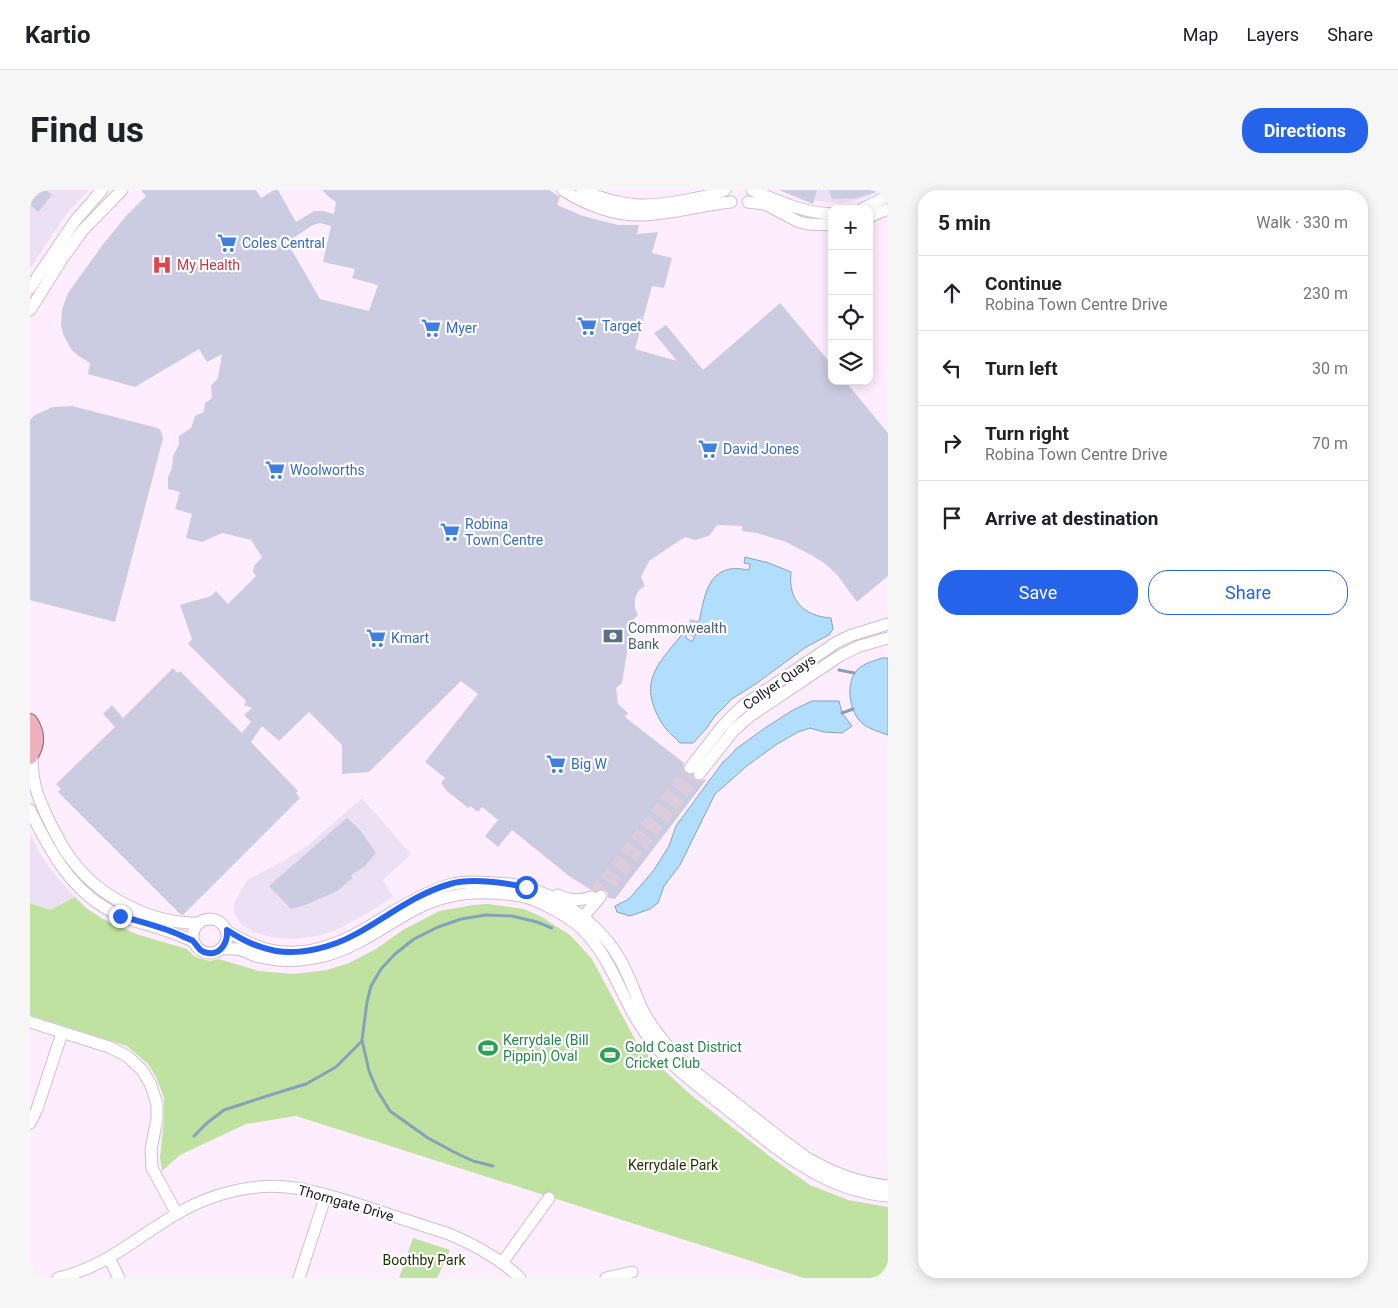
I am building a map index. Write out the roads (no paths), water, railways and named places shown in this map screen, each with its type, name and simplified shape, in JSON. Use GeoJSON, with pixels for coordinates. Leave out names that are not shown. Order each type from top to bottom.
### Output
{"type":"FeatureCollection","features":[{"type":"Feature","properties":{"kind":"main road"},"geometry":{"type":"LineString","coordinates":[[30,721],[35,728],[37,736],[32,754]]}},
{"type":"Feature","properties":{"kind":"street"},"geometry":{"type":"LineString","coordinates":[[30,288],[74,221],[102,190]]}},
{"type":"Feature","properties":{"kind":"street"},"geometry":{"type":"LineString","coordinates":[[30,310],[62,259],[84,230],[122,190]]}},
{"type":"Feature","properties":{"kind":"street"},"geometry":{"type":"LineString","coordinates":[[563,190],[597,207],[641,215],[674,212],[731,202]]}},
{"type":"Feature","properties":{"kind":"street"},"geometry":{"type":"LineString","coordinates":[[582,190],[612,201],[645,206],[685,201],[727,190],[731,202],[739,206],[743,205],[750,194]]}},
{"type":"Feature","properties":{"kind":"street"},"geometry":{"type":"LineString","coordinates":[[750,194],[801,210],[828,214]]}},
{"type":"Feature","properties":{"kind":"street"},"geometry":{"type":"LineString","coordinates":[[750,194],[799,222],[828,225]]}},
{"type":"Feature","properties":{"kind":"street"},"geometry":{"type":"LineString","coordinates":[[870,205],[888,196]]}},
{"type":"Feature","properties":{"kind":"street"},"geometry":{"type":"LineString","coordinates":[[873,215],[888,209]]}},
{"type":"Feature","properties":{"kind":"street","name":"Collyer Quays"},"geometry":{"type":"LineString","coordinates":[[888,624],[852,635],[837,642],[753,698],[734,714],[695,771],[750,716],[841,655],[860,646],[888,638]]}},
{"type":"Feature","properties":{"kind":"street"},"geometry":{"type":"LineString","coordinates":[[32,754],[30,765],[34,788],[55,833],[84,875],[102,891],[138,910],[178,922],[198,923]]}},
{"type":"Feature","properties":{"kind":"street"},"geometry":{"type":"LineString","coordinates":[[30,810],[54,857],[70,879],[85,893],[120,916],[178,934],[193,941]]}},
{"type":"Feature","properties":{"kind":"street"},"geometry":{"type":"LineString","coordinates":[[227,930],[227,941],[216,952],[205,952],[196,946],[193,941],[193,932],[198,923],[204,919],[214,918],[222,922],[227,930],[250,943],[276,951],[302,951],[325,947],[347,939],[414,899],[450,884],[464,882],[506,883],[526,887],[544,894],[595,928],[614,949],[642,1008],[655,1030],[687,1065],[807,1158],[847,1178],[875,1185],[888,1186]]}},
{"type":"Feature","properties":{"kind":"street"},"geometry":{"type":"LineString","coordinates":[[221,949],[240,950],[257,957],[276,960],[295,960],[323,956],[357,944],[419,907],[440,898],[477,892],[521,896],[541,902],[579,918],[585,931],[604,955],[648,1038],[679,1071],[770,1144],[824,1179],[864,1192],[888,1196]]}},
{"type":"Feature","properties":{"kind":"street"},"geometry":{"type":"LineString","coordinates":[[544,894],[551,892],[565,899],[575,900],[596,895]]}},
{"type":"Feature","properties":{"kind":"street"},"geometry":{"type":"LineString","coordinates":[[579,918],[596,895]]}},
{"type":"Feature","properties":{"kind":"street"},"geometry":{"type":"LineString","coordinates":[[595,928],[596,895]]}},
{"type":"Feature","properties":{"kind":"street"},"geometry":{"type":"LineString","coordinates":[[30,1022],[109,1047],[133,1061],[147,1077],[153,1090],[157,1111],[151,1149],[152,1168],[177,1214]]}},
{"type":"Feature","properties":{"kind":"street"},"geometry":{"type":"LineString","coordinates":[[30,1123],[37,1109],[62,1033]]}},
{"type":"Feature","properties":{"kind":"street","name":"Thorngate Drive"},"geometry":{"type":"LineString","coordinates":[[58,1278],[94,1266],[177,1214],[214,1197],[244,1189],[294,1188],[326,1195],[449,1234],[480,1249],[502,1263],[520,1278]]}},
{"type":"Feature","properties":{"kind":"street"},"geometry":{"type":"LineString","coordinates":[[299,1278],[326,1195]]}},
{"type":"Feature","properties":{"kind":"street"},"geometry":{"type":"LineString","coordinates":[[502,1263],[549,1198]]}},
{"type":"Feature","properties":{"kind":"street"},"geometry":{"type":"LineString","coordinates":[[109,1258],[119,1278]]}},
{"type":"Feature","properties":{"kind":"street"},"geometry":{"type":"LineString","coordinates":[[606,1278],[632,1272]]}},
{"type":"Feature","properties":{"kind":"water"},"geometry":{"type":"Polygon","coordinates":[[[745,557],[769,563],[791,572],[792,591],[799,605],[813,614],[831,618],[833,629],[829,635],[806,647],[732,699],[693,743],[680,743],[666,729],[656,712],[651,692],[654,672],[687,628],[686,638],[692,642],[699,623],[707,589],[712,580],[720,573],[730,569],[749,570],[750,564],[744,563],[745,557]]]}},
{"type":"Feature","properties":{"kind":"water"},"geometry":{"type":"Polygon","coordinates":[[[882,658],[888,658],[888,735],[863,724],[854,713],[850,698],[851,682],[857,670],[866,664],[882,658]]]}},
{"type":"Feature","properties":{"kind":"water"},"geometry":{"type":"Polygon","coordinates":[[[812,701],[839,701],[842,713],[852,726],[842,733],[824,732],[810,728],[798,732],[777,744],[748,765],[715,794],[680,865],[664,886],[658,903],[650,909],[630,916],[617,912],[615,906],[629,899],[654,870],[669,846],[676,826],[723,762],[736,749],[765,728],[793,710],[812,701]]]}},
{"type":"Feature","properties":{"kind":"waterway"},"geometry":{"type":"LineString","coordinates":[[839,670],[854,673]]}},
{"type":"Feature","properties":{"kind":"waterway"},"geometry":{"type":"LineString","coordinates":[[842,713],[853,709]]}},
{"type":"Feature","properties":{"kind":"waterway"},"geometry":{"type":"LineString","coordinates":[[493,1166],[473,1161],[454,1152],[428,1138],[390,1111],[377,1090],[369,1071],[362,1040],[367,1002],[371,986],[381,969],[395,954],[414,939],[438,927],[461,919],[486,915],[512,916],[552,928]]}},
{"type":"Feature","properties":{"kind":"waterway"},"geometry":{"type":"LineString","coordinates":[[194,1136],[224,1110],[306,1084],[336,1067],[362,1041]]}},
{"type":"Feature","properties":{"kind":"tunnel"},"geometry":{"type":"LineString","coordinates":[[595,893],[690,768]]}},
{"type":"Feature","properties":{"kind":"tunnel"},"geometry":{"type":"LineString","coordinates":[[611,884],[699,774]]}},
{"type":"Feature","properties":{"kind":"place","name":"Coles Central"},"geometry":{"type":"Point","coordinates":[227,243]}},
{"type":"Feature","properties":{"kind":"place","name":"My Health"},"geometry":{"type":"Point","coordinates":[162,265]}},
{"type":"Feature","properties":{"kind":"place","name":"Target"},"geometry":{"type":"Point","coordinates":[587,326]}},
{"type":"Feature","properties":{"kind":"place","name":"Myer"},"geometry":{"type":"Point","coordinates":[431,328]}},
{"type":"Feature","properties":{"kind":"place","name":"David Jones"},"geometry":{"type":"Point","coordinates":[708,449]}},
{"type":"Feature","properties":{"kind":"place","name":"Woolworths"},"geometry":{"type":"Point","coordinates":[275,470]}},
{"type":"Feature","properties":{"kind":"place","name":"Robina Town Centre"},"geometry":{"type":"Point","coordinates":[450,532]}},
{"type":"Feature","properties":{"kind":"place","name":"Commonwealth Bank"},"geometry":{"type":"Point","coordinates":[613,636]}},
{"type":"Feature","properties":{"kind":"place","name":"Kmart"},"geometry":{"type":"Point","coordinates":[376,638]}},
{"type":"Feature","properties":{"kind":"place","name":"Big W"},"geometry":{"type":"Point","coordinates":[556,764]}},
{"type":"Feature","properties":{"kind":"place","name":"Kerrydale (Bill Pippin) Oval"},"geometry":{"type":"Point","coordinates":[488,1048]}},
{"type":"Feature","properties":{"kind":"place","name":"Gold Coast District Cricket Club"},"geometry":{"type":"Point","coordinates":[610,1055]}},
{"type":"Feature","properties":{"kind":"park label","name":"Kerrydale Park"},"geometry":{"type":"Point","coordinates":[673,1165]}},
{"type":"Feature","properties":{"kind":"park label","name":"Boothby Park"},"geometry":{"type":"Point","coordinates":[424,1260]}}]}
